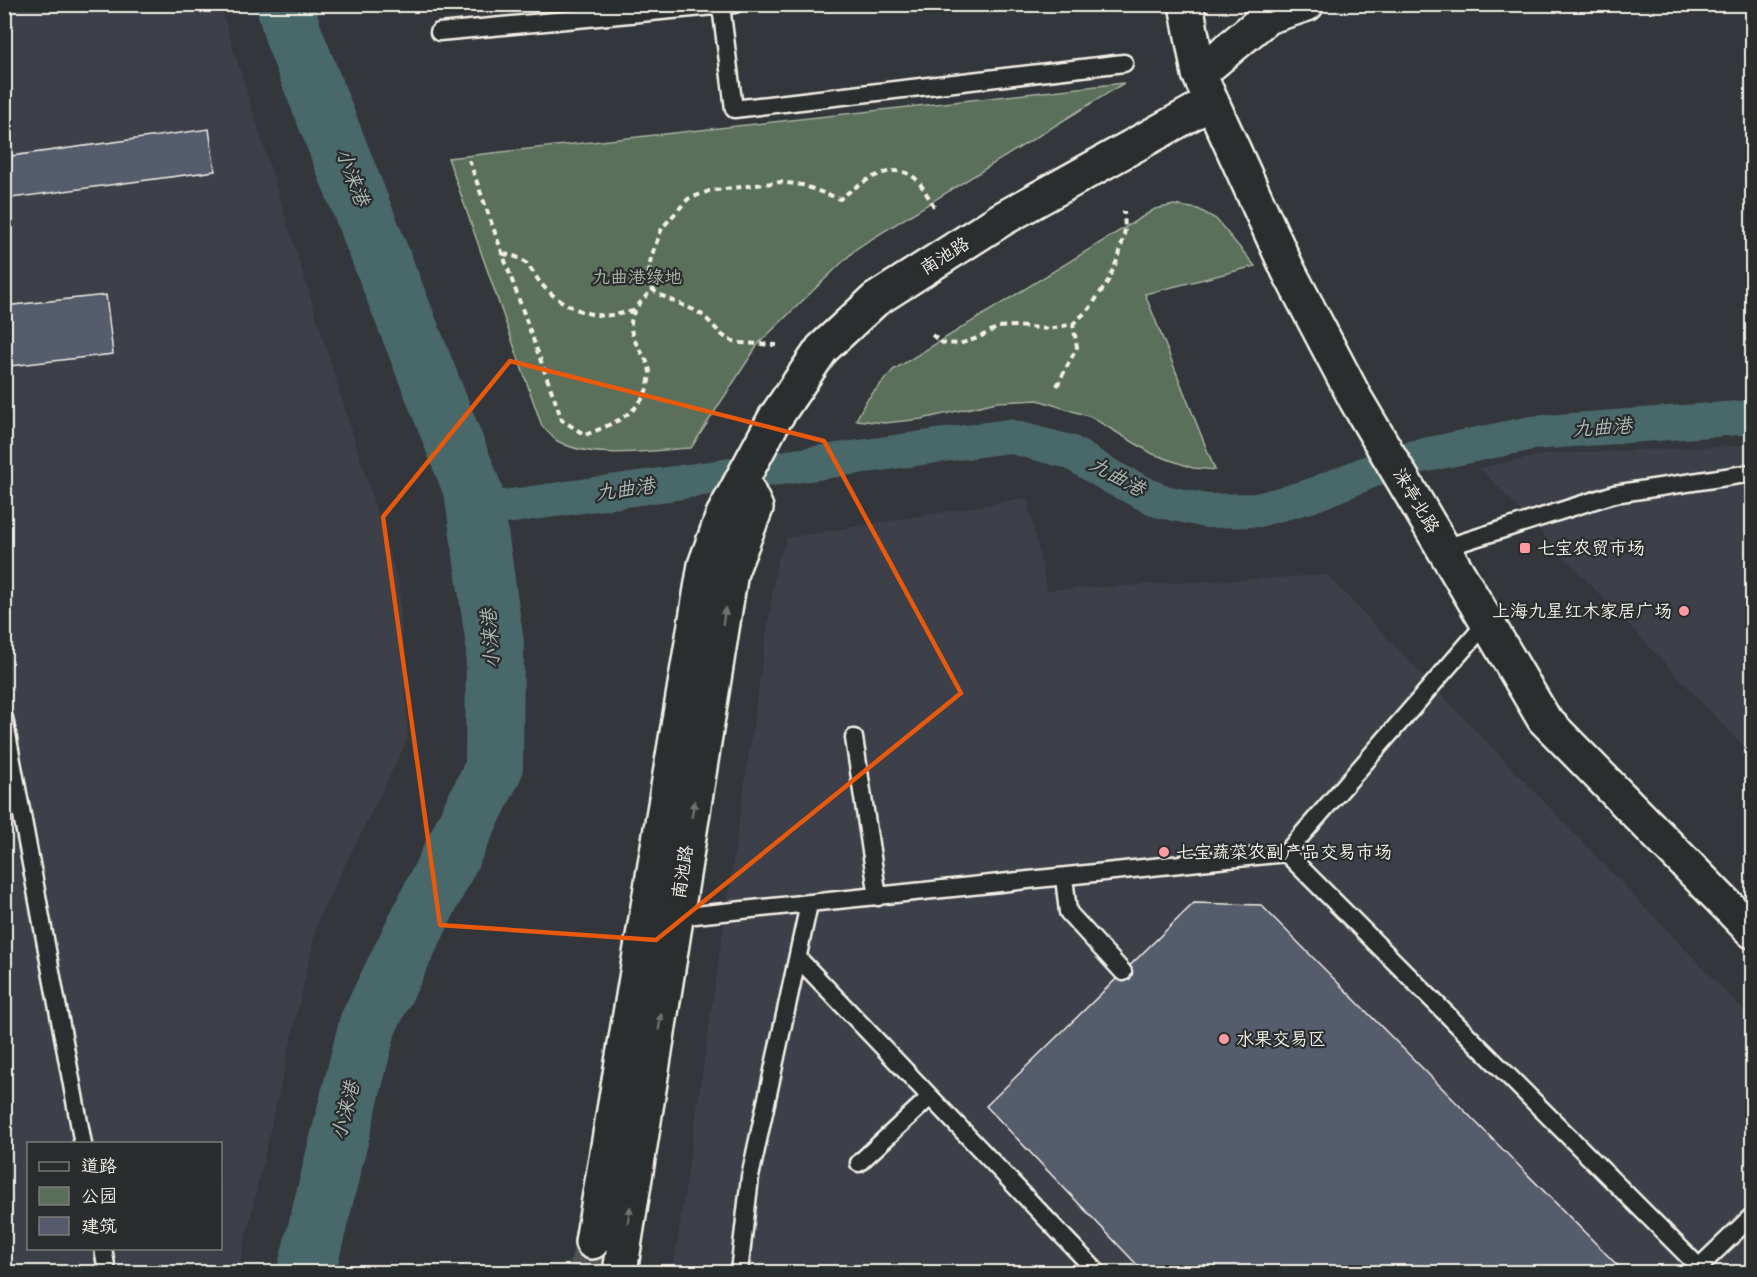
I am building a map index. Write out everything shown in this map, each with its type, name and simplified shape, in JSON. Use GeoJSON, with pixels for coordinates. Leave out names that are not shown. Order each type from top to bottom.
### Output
{"type":"FeatureCollection","features":[{"type":"Feature","properties":{"kind":"street","name":"涞亭北路"},"geometry":{"type":"LineString","coordinates":[[1186,4],[1205,88],[1288,270],[1356,400],[1544,719],[1752,931]]}},
{"type":"Feature","properties":{"kind":"street","name":"南池路"},"geometry":{"type":"LineString","coordinates":[[592,1242],[705,566],[723,515],[775,418],[822,350],[875,300],[1205,88],[1267,17],[1307,4]]}},
{"type":"Feature","properties":{"kind":"street","name":"南池路"},"geometry":{"type":"LineString","coordinates":[[620,1272],[731,572],[756,508],[742,479]]}},
{"type":"Feature","properties":{"kind":"lane"},"geometry":{"type":"LineString","coordinates":[[439,32],[692,6],[728,5],[734,110],[1124,63]]}},
{"type":"Feature","properties":{"kind":"lane"},"geometry":{"type":"LineString","coordinates":[[1444,548],[1614,494],[1752,473]]}},
{"type":"Feature","properties":{"kind":"lane"},"geometry":{"type":"LineString","coordinates":[[676,917],[1286,853],[1487,622]]}},
{"type":"Feature","properties":{"kind":"lane"},"geometry":{"type":"LineString","coordinates":[[4,718],[83,1142]]}},
{"type":"Feature","properties":{"kind":"lane"},"geometry":{"type":"LineString","coordinates":[[854,738],[878,897]]}},
{"type":"Feature","properties":{"kind":"lane"},"geometry":{"type":"LineString","coordinates":[[1286,853],[1701,1270],[1752,1216]]}},
{"type":"Feature","properties":{"kind":"lane"},"geometry":{"type":"LineString","coordinates":[[1064,877],[1068,912],[1123,972]]}},
{"type":"Feature","properties":{"kind":"lane"},"geometry":{"type":"LineString","coordinates":[[739,1272],[750,1177],[809,904]]}},
{"type":"Feature","properties":{"kind":"lane"},"geometry":{"type":"LineString","coordinates":[[798,958],[1097,1272]]}},
{"type":"Feature","properties":{"kind":"lane"},"geometry":{"type":"LineString","coordinates":[[859,1163],[930,1096]]}},
{"type":"Feature","properties":{"kind":"lane"},"geometry":{"type":"LineString","coordinates":[[103,1250],[107,1272]]}},
{"type":"Feature","properties":{"kind":"path"},"geometry":{"type":"LineString","coordinates":[[469,160],[562,420],[585,435],[614,423],[639,405],[646,392],[650,378],[649,367],[631,334],[631,322],[634,311],[652,289]]}},
{"type":"Feature","properties":{"kind":"path"},"geometry":{"type":"LineString","coordinates":[[777,345],[729,340],[704,316],[652,289],[648,280],[651,257],[662,228],[688,199],[709,191],[780,182],[802,185],[840,199],[860,183],[875,175],[906,172],[916,179],[935,208]]}},
{"type":"Feature","properties":{"kind":"path"},"geometry":{"type":"LineString","coordinates":[[933,335],[943,343],[959,345],[998,327],[1049,329],[1073,324],[1090,308],[1108,281],[1125,230],[1124,211]]}},
{"type":"Feature","properties":{"kind":"path"},"geometry":{"type":"LineString","coordinates":[[503,254],[522,259],[545,288],[581,311],[597,315],[634,311]]}},
{"type":"Feature","properties":{"kind":"path"},"geometry":{"type":"LineString","coordinates":[[1057,386],[1077,347],[1073,324]]}},
{"type":"Feature","properties":{"kind":"highlighted area"},"geometry":{"type":"Polygon","coordinates":[[[510,361],[824,441],[961,693],[656,940],[440,925],[383,517],[510,361]]]}},
{"type":"Feature","properties":{"kind":"shaded area"},"geometry":{"type":"Polygon","coordinates":[[[4,5],[220,5],[399,584],[408,739],[319,917],[238,1272],[10,1272],[5,1242],[4,5]]]}},
{"type":"Feature","properties":{"kind":"shaded area","name":"上海九星红木家居广场"},"geometry":{"type":"Polygon","coordinates":[[[1752,445],[1752,755],[1480,468],[1546,454],[1752,445]]]}},
{"type":"Feature","properties":{"kind":"shaded area","name":"七宝蔬菜农副产品交易市场"},"geometry":{"type":"Polygon","coordinates":[[[1027,498],[1047,590],[1327,575],[1752,1019],[1752,1272],[673,1272],[777,562],[787,538],[1027,498]]]}},
{"type":"Feature","properties":{"kind":"green space","name":"九曲港绿地"},"geometry":{"type":"Polygon","coordinates":[[[1124,83],[857,248],[759,343],[691,448],[622,453],[585,450],[556,440],[542,426],[448,158],[1124,83]]]}},
{"type":"Feature","properties":{"kind":"green space"},"geometry":{"type":"Polygon","coordinates":[[[1174,205],[1198,209],[1216,219],[1255,266],[1145,294],[1215,470],[1193,468],[1153,454],[1091,417],[1038,400],[997,402],[922,419],[885,423],[856,420],[866,401],[893,370],[1155,209],[1174,205]]]}},
{"type":"Feature","properties":{"kind":"building"},"geometry":{"type":"Polygon","coordinates":[[[209,129],[215,171],[4,199],[4,157],[209,129]]]}},
{"type":"Feature","properties":{"kind":"building"},"geometry":{"type":"Polygon","coordinates":[[[106,295],[113,354],[10,366],[4,306],[106,295]]]}},
{"type":"Feature","properties":{"kind":"building","name":"水果交易区"},"geometry":{"type":"Polygon","coordinates":[[[1194,903],[1261,905],[1624,1272],[1144,1272],[986,1106],[1194,903]]]}},
{"type":"Feature","properties":{"kind":"waterway","name":"小涞港"},"geometry":{"type":"LineString","coordinates":[[285,4],[293,34],[473,491],[495,644],[494,768],[368,1024],[306,1272]]}},
{"type":"Feature","properties":{"kind":"waterway","name":"九曲港"},"geometry":{"type":"LineString","coordinates":[[476,511],[1008,436],[1070,452],[1113,478],[1160,501],[1206,511],[1258,510],[1310,496],[1396,461],[1532,433],[1752,417]]}},
{"type":"Feature","properties":{"kind":"tunnel"},"geometry":{"type":"LineString","coordinates":[[585,1272],[592,1242]]}},
{"type":"Feature","properties":{"kind":"place","name":"七宝农贸市场"},"geometry":{"type":"Point","coordinates":[1525,548]}},
{"type":"Feature","properties":{"kind":"place","name":"上海九星红木家居广场"},"geometry":{"type":"Point","coordinates":[1684,611]}},
{"type":"Feature","properties":{"kind":"place","name":"七宝蔬菜农副产品交易市场"},"geometry":{"type":"Point","coordinates":[1164,852]}},
{"type":"Feature","properties":{"kind":"place","name":"水果交易区"},"geometry":{"type":"Point","coordinates":[1224,1039]}}]}
